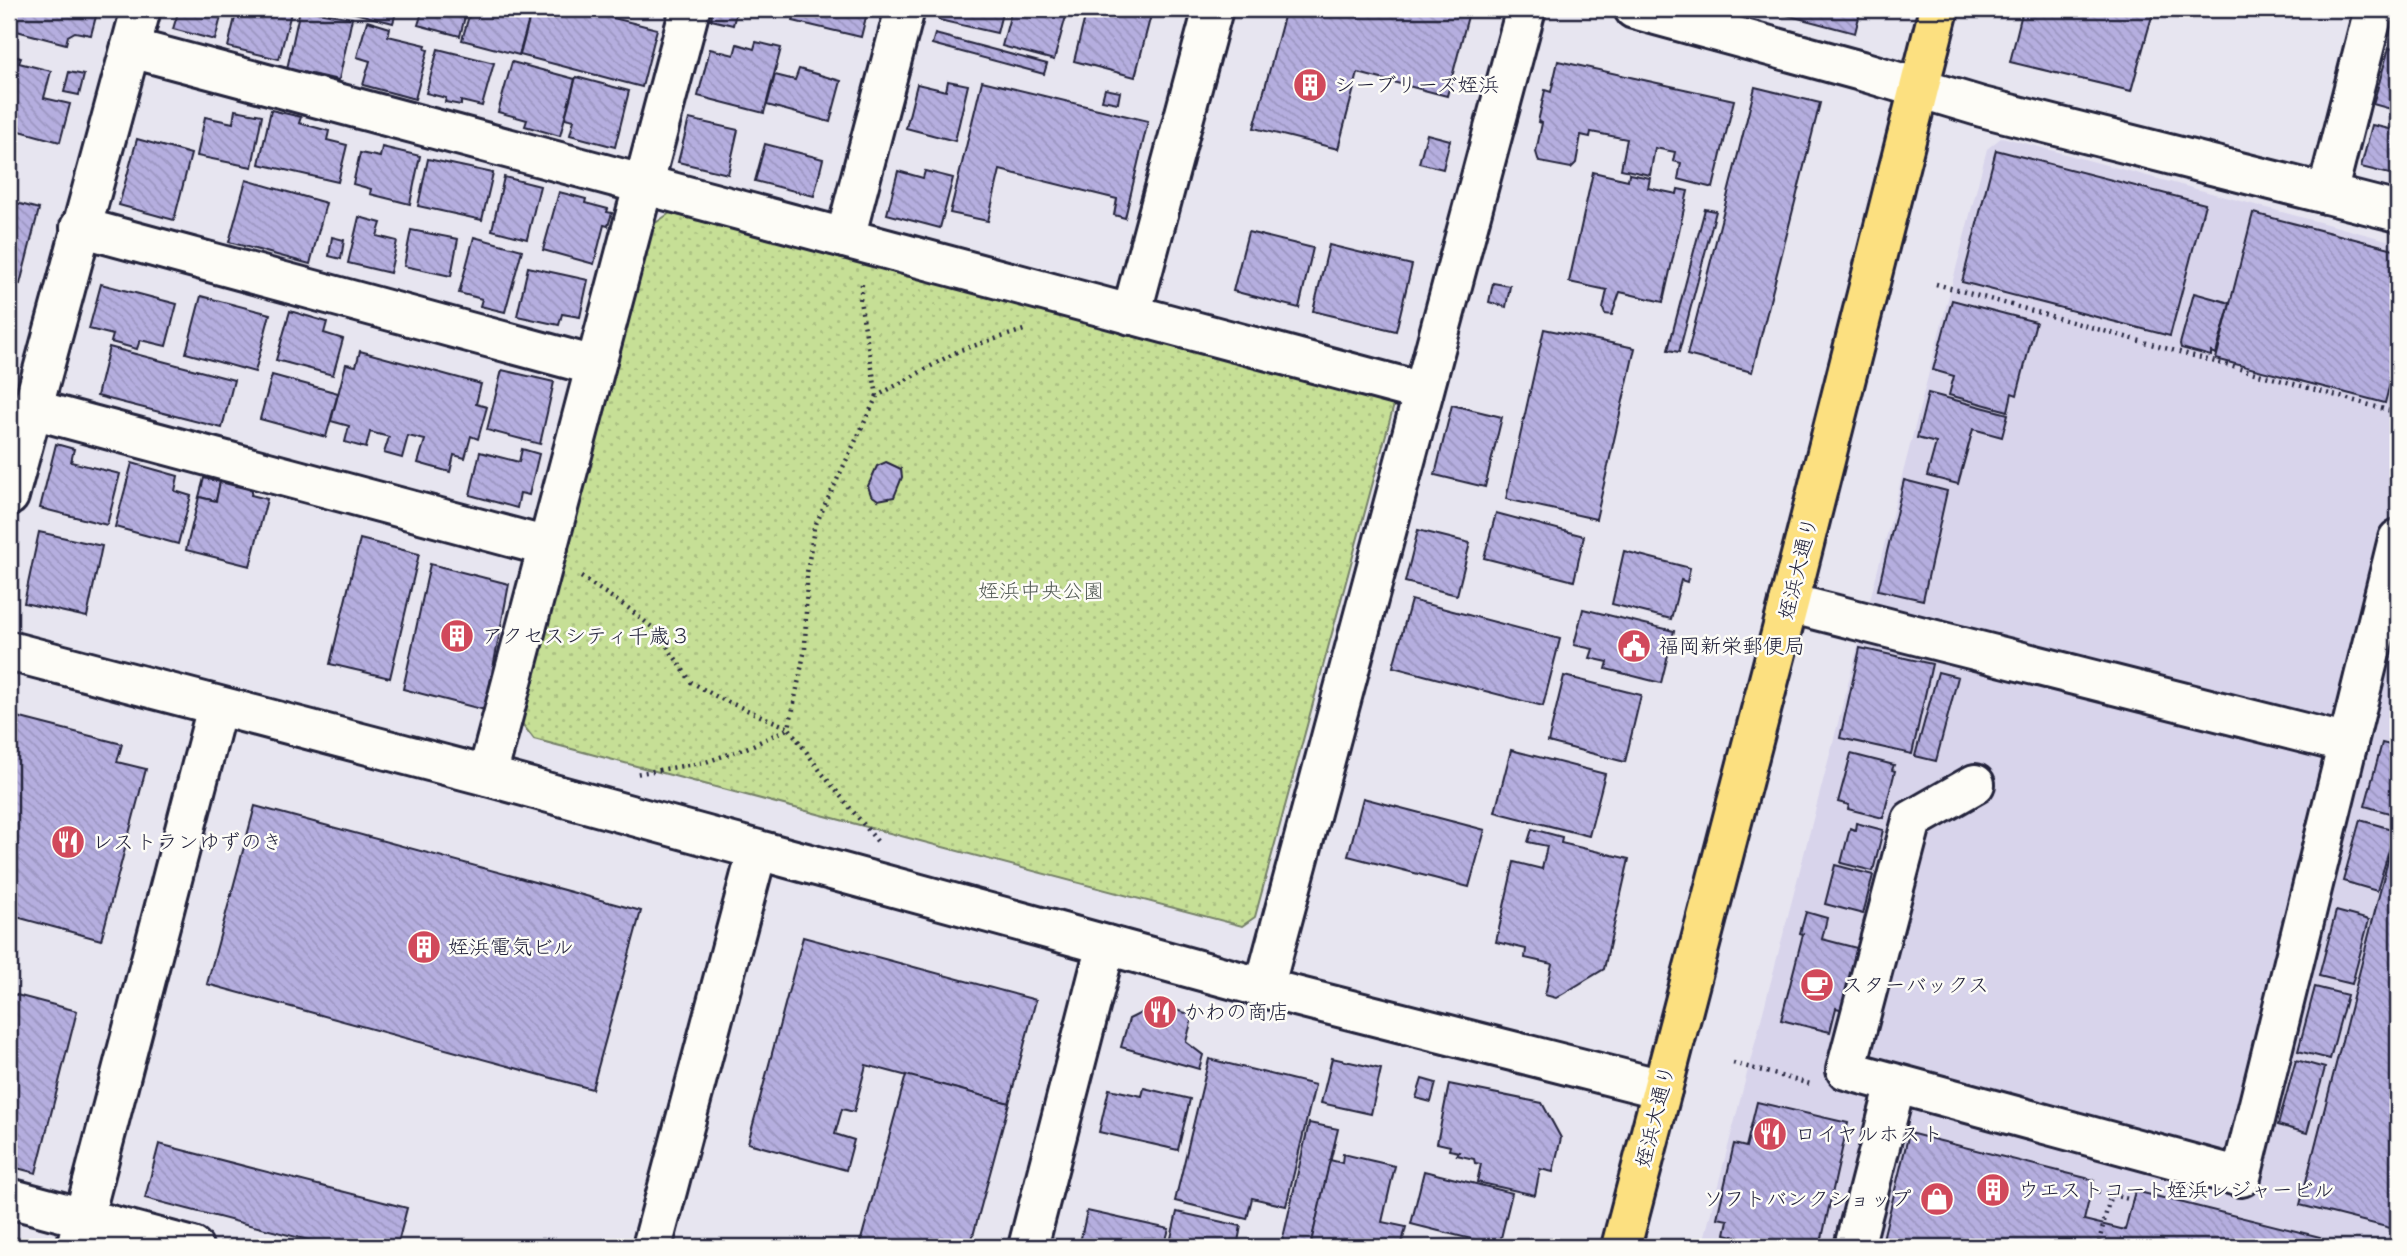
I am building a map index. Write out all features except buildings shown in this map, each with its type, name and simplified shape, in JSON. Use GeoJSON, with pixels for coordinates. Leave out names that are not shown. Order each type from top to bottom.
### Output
{"type":"FeatureCollection","features":[{"type":"Feature","properties":{"kind":"main road","name":"姪浜大通り"},"geometry":{"type":"LineString","coordinates":[[1621,1247],[1789,603],[1939,9]]}},
{"type":"Feature","properties":{"kind":"street"},"geometry":{"type":"LineString","coordinates":[[9,496],[141,9]]}},
{"type":"Feature","properties":{"kind":"street"},"geometry":{"type":"LineString","coordinates":[[487,776],[561,560],[595,366],[690,9]]}},
{"type":"Feature","properties":{"kind":"street"},"geometry":{"type":"LineString","coordinates":[[845,238],[905,9]]}},
{"type":"Feature","properties":{"kind":"street"},"geometry":{"type":"LineString","coordinates":[[1131,315],[1213,9]]}},
{"type":"Feature","properties":{"kind":"street"},"geometry":{"type":"LineString","coordinates":[[1264,988],[1525,9]]}},
{"type":"Feature","properties":{"kind":"street"},"geometry":{"type":"LineString","coordinates":[[1634,9],[1982,107],[2398,212]]}},
{"type":"Feature","properties":{"kind":"street"},"geometry":{"type":"LineString","coordinates":[[2327,194],[2382,16]]}},
{"type":"Feature","properties":{"kind":"street"},"geometry":{"type":"LineString","coordinates":[[131,48],[1423,393]]}},
{"type":"Feature","properties":{"kind":"street"},"geometry":{"type":"LineString","coordinates":[[80,228],[595,366]]}},
{"type":"Feature","properties":{"kind":"street"},"geometry":{"type":"LineString","coordinates":[[32,409],[561,560]]}},
{"type":"Feature","properties":{"kind":"street"},"geometry":{"type":"LineString","coordinates":[[1975,784],[1912,820],[1846,1070],[2241,1177],[2398,539]]}},
{"type":"Feature","properties":{"kind":"street"},"geometry":{"type":"LineString","coordinates":[[1789,603],[2348,744]]}},
{"type":"Feature","properties":{"kind":"street"},"geometry":{"type":"LineString","coordinates":[[9,651],[487,776],[757,852],[1264,988],[1661,1089]]}},
{"type":"Feature","properties":{"kind":"street"},"geometry":{"type":"LineString","coordinates":[[80,1233],[217,707]]}},
{"type":"Feature","properties":{"kind":"street"},"geometry":{"type":"LineString","coordinates":[[652,1247],[757,852]]}},
{"type":"Feature","properties":{"kind":"street"},"geometry":{"type":"LineString","coordinates":[[1028,1247],[1106,945]]}},
{"type":"Feature","properties":{"kind":"street"},"geometry":{"type":"LineString","coordinates":[[1854,1247],[1896,1084]]}},
{"type":"Feature","properties":{"kind":"street"},"geometry":{"type":"LineString","coordinates":[[9,1198],[80,1233],[194,1247]]}},
{"type":"Feature","properties":{"kind":"path"},"geometry":{"type":"LineString","coordinates":[[863,282],[860,301],[877,396]]}},
{"type":"Feature","properties":{"kind":"path"},"geometry":{"type":"LineString","coordinates":[[1936,284],[2398,413]]}},
{"type":"Feature","properties":{"kind":"path"},"geometry":{"type":"LineString","coordinates":[[789,728],[805,649],[807,573],[814,528],[877,396],[960,350],[1037,326]]}},
{"type":"Feature","properties":{"kind":"path"},"geometry":{"type":"LineString","coordinates":[[561,560],[659,632],[691,682],[719,698],[789,728],[877,841]]}},
{"type":"Feature","properties":{"kind":"path"},"geometry":{"type":"LineString","coordinates":[[634,774],[706,762],[749,747],[789,728]]}},
{"type":"Feature","properties":{"kind":"path"},"geometry":{"type":"LineString","coordinates":[[2091,1190],[2133,1200]]}},
{"type":"Feature","properties":{"kind":"path"},"geometry":{"type":"LineString","coordinates":[[2099,1242],[2110,1195]]}},
{"type":"Feature","properties":{"kind":"shaded area"},"geometry":{"type":"Polygon","coordinates":[[[2002,137],[2398,243],[2398,1247],[1702,1247],[1987,149],[2002,137]]]}},
{"type":"Feature","properties":{"kind":"green space","name":"姪浜中央公園"},"geometry":{"type":"Polygon","coordinates":[[[670,213],[1395,401],[1255,917],[1242,926],[534,739],[520,721],[651,226],[670,213]]]}},
{"type":"Feature","properties":{"kind":"place","name":"シーブリーズ姪浜"},"geometry":{"type":"Point","coordinates":[1310,85]}},
{"type":"Feature","properties":{"kind":"place","name":"アクセスシティ千歳３"},"geometry":{"type":"Point","coordinates":[457,636]}},
{"type":"Feature","properties":{"kind":"place","name":"福岡新栄郵便局"},"geometry":{"type":"Point","coordinates":[1634,646]}},
{"type":"Feature","properties":{"kind":"place","name":"レストランゆずのき"},"geometry":{"type":"Point","coordinates":[68,842]}},
{"type":"Feature","properties":{"kind":"place","name":"姪浜電気ビル"},"geometry":{"type":"Point","coordinates":[424,947]}},
{"type":"Feature","properties":{"kind":"place","name":"スターバックス"},"geometry":{"type":"Point","coordinates":[1817,985]}},
{"type":"Feature","properties":{"kind":"place","name":"かわの商店"},"geometry":{"type":"Point","coordinates":[1160,1012]}},
{"type":"Feature","properties":{"kind":"place","name":"ロイヤルホスト"},"geometry":{"type":"Point","coordinates":[1770,1134]}},
{"type":"Feature","properties":{"kind":"place","name":"ウエストコート姪浜レジャービル"},"geometry":{"type":"Point","coordinates":[1993,1190]}},
{"type":"Feature","properties":{"kind":"place","name":"ソフトバンクショップ"},"geometry":{"type":"Point","coordinates":[1937,1199]}}]}
